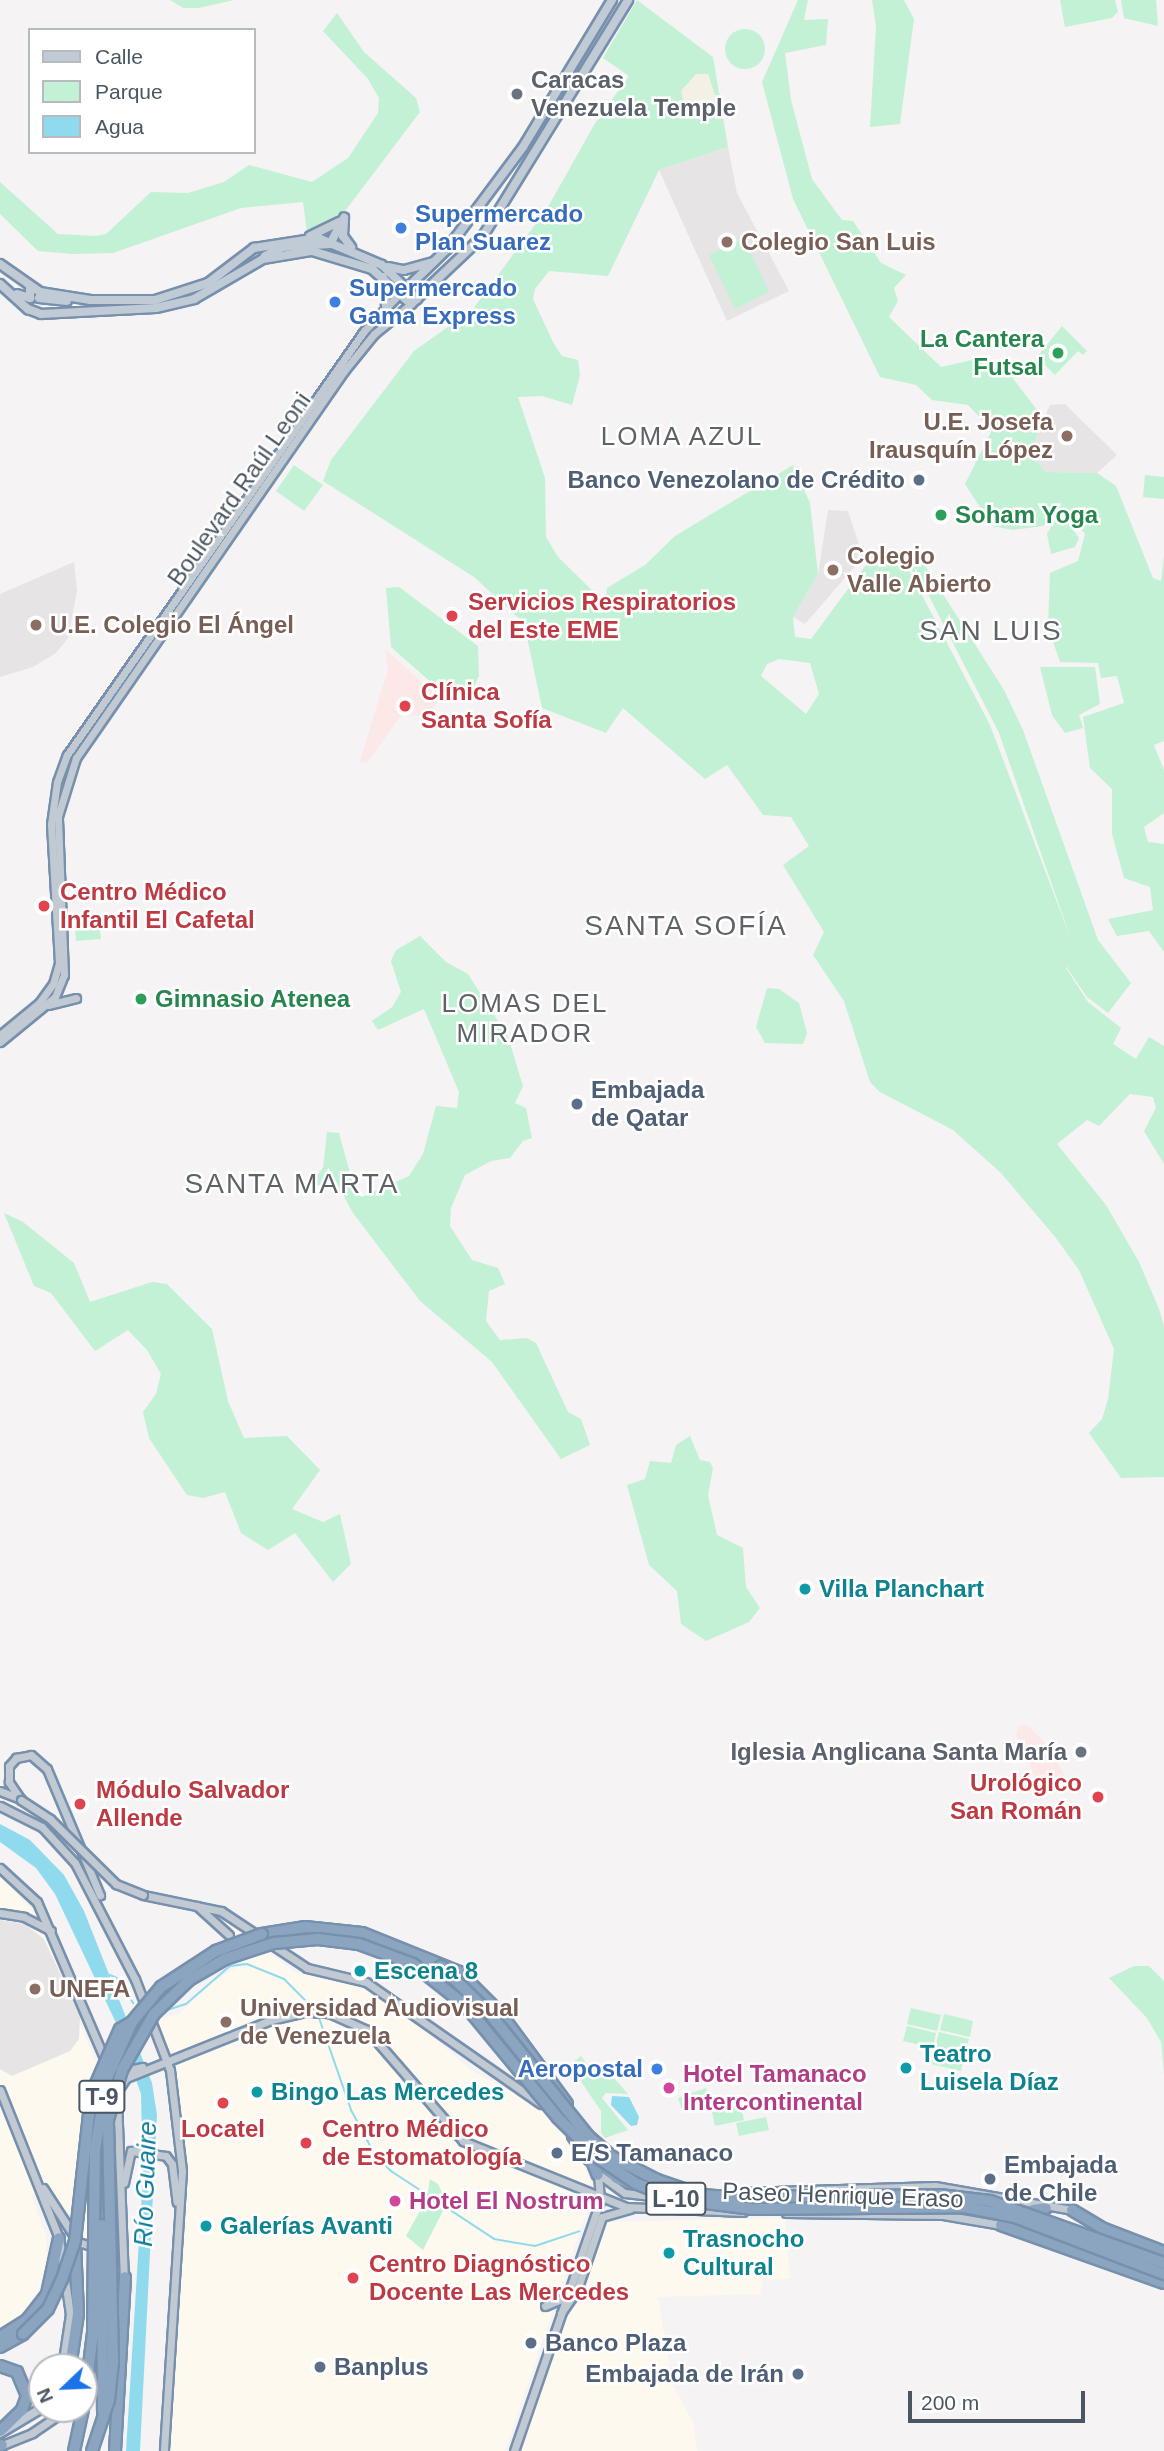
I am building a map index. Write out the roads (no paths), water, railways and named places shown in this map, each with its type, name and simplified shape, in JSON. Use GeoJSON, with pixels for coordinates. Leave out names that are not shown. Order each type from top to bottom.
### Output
{"type":"FeatureCollection","features":[{"type":"Feature","properties":{"kind":"highway","name":"L-10"},"geometry":{"type":"LineString","coordinates":[[132,2022],[161,1987],[185,1968],[230,1944],[289,1928],[362,1933],[404,1946],[441,1966],[459,1972],[481,1992],[550,2077],[582,2137],[598,2175]]}},
{"type":"Feature","properties":{"kind":"highway","name":"L-10"},"geometry":{"type":"LineString","coordinates":[[103,2451],[102,2147],[108,2120],[136,2039],[189,1980],[225,1959],[274,1942],[318,1939],[359,1944],[404,1960],[447,1989],[578,2139],[611,2168],[647,2189],[724,2208],[964,2207],[1015,2217],[1164,2274]]}},
{"type":"Feature","properties":{"kind":"highway","name":"L-10"},"geometry":{"type":"LineString","coordinates":[[441,1966],[490,2014],[588,2136],[612,2157],[657,2180],[701,2195],[727,2197],[940,2195],[990,2201],[1164,2263]]}},
{"type":"Feature","properties":{"kind":"highway","name":"T-9"},"geometry":{"type":"LineString","coordinates":[[91,2353],[93,2333],[93,2177],[101,2100],[132,2022]]}},
{"type":"Feature","properties":{"kind":"highway"},"geometry":{"type":"LineString","coordinates":[[71,2353],[78,2314],[75,2241],[91,2095],[120,2029],[132,2022]]}},
{"type":"Feature","properties":{"kind":"highway","name":"L-10"},"geometry":{"type":"LineString","coordinates":[[92,2451],[109,2400],[113,2362],[108,2120]]}},
{"type":"Feature","properties":{"kind":"highway","name":"L-10"},"geometry":{"type":"LineString","coordinates":[[582,2137],[600,2164],[625,2182],[690,2195]]}},
{"type":"Feature","properties":{"kind":"highway"},"geometry":{"type":"LineString","coordinates":[[1034,2235],[1027,2224],[1028,2216],[1046,2208]]}},
{"type":"Feature","properties":{"kind":"highway"},"geometry":{"type":"LineString","coordinates":[[1072,2210],[1104,2229],[1164,2252]]}},
{"type":"Feature","properties":{"kind":"highway","name":"L-10"},"geometry":{"type":"LineString","coordinates":[[1002,2224],[1164,2283]]}},
{"type":"Feature","properties":{"kind":"highway"},"geometry":{"type":"LineString","coordinates":[[0,2337],[27,2320],[47,2294],[59,2238]]}},
{"type":"Feature","properties":{"kind":"highway"},"geometry":{"type":"LineString","coordinates":[[0,2347],[23,2334],[48,2309],[75,2241]]}},
{"type":"Feature","properties":{"kind":"highway"},"geometry":{"type":"LineString","coordinates":[[115,2451],[125,2277]]}},
{"type":"Feature","properties":{"kind":"highway"},"geometry":{"type":"LineString","coordinates":[[0,2365],[17,2372],[27,2396],[22,2410],[0,2432]]}},
{"type":"Feature","properties":{"kind":"highway"},"geometry":{"type":"LineString","coordinates":[[74,2451],[80,2423]]}},
{"type":"Feature","properties":{"kind":"main road","name":"Boulevard Raúl Leoni"},"geometry":{"type":"LineString","coordinates":[[405,290],[437,261],[523,147],[612,0]]}},
{"type":"Feature","properties":{"kind":"main road","name":"Boulevard Raúl Leoni"},"geometry":{"type":"LineString","coordinates":[[414,302],[484,236],[628,0]]}},
{"type":"Feature","properties":{"kind":"main road"},"geometry":{"type":"LineString","coordinates":[[297,241],[344,218]]}},
{"type":"Feature","properties":{"kind":"main road"},"geometry":{"type":"LineString","coordinates":[[332,241],[344,218]]}},
{"type":"Feature","properties":{"kind":"main road"},"geometry":{"type":"LineString","coordinates":[[344,218],[343,236],[356,252]]}},
{"type":"Feature","properties":{"kind":"main road"},"geometry":{"type":"LineString","coordinates":[[40,295],[76,298],[173,298],[208,283],[254,248],[297,241],[332,241],[382,265],[404,270],[437,261]]}},
{"type":"Feature","properties":{"kind":"main road"},"geometry":{"type":"LineString","coordinates":[[0,283],[33,312],[54,315],[185,303],[275,249],[332,241]]}},
{"type":"Feature","properties":{"kind":"main road"},"geometry":{"type":"LineString","coordinates":[[263,258],[301,252],[336,255],[405,290]]}},
{"type":"Feature","properties":{"kind":"main road"},"geometry":{"type":"LineString","coordinates":[[0,264],[30,284],[40,295],[52,300],[76,298]]}},
{"type":"Feature","properties":{"kind":"main road"},"geometry":{"type":"LineString","coordinates":[[382,265],[414,302]]}},
{"type":"Feature","properties":{"kind":"main road"},"geometry":{"type":"LineString","coordinates":[[383,277],[386,306]]}},
{"type":"Feature","properties":{"kind":"main road"},"geometry":{"type":"LineString","coordinates":[[0,283],[25,299],[32,293],[30,284]]}},
{"type":"Feature","properties":{"kind":"main road"},"geometry":{"type":"LineString","coordinates":[[33,312],[40,295]]}},
{"type":"Feature","properties":{"kind":"main road"},"geometry":{"type":"LineString","coordinates":[[52,300],[46,309],[54,315]]}},
{"type":"Feature","properties":{"kind":"main road"},"geometry":{"type":"LineString","coordinates":[[0,2432],[28,2416]]}},
{"type":"Feature","properties":{"kind":"street","name":"Boulevard Raúl Leoni"},"geometry":{"type":"LineString","coordinates":[[0,1035],[44,996],[59,962],[51,824],[57,782],[68,755],[179,592],[386,306],[405,290]]}},
{"type":"Feature","properties":{"kind":"street","name":"Boulevard Raúl Leoni"},"geometry":{"type":"LineString","coordinates":[[0,1042],[44,1007],[60,988],[64,975],[58,817],[76,758],[344,371],[374,334],[414,302]]}},
{"type":"Feature","properties":{"kind":"street"},"geometry":{"type":"LineString","coordinates":[[44,1007],[76,998]]}},
{"type":"Feature","properties":{"kind":"street"},"geometry":{"type":"LineString","coordinates":[[21,1800],[9,1782],[8,1770],[16,1758],[31,1755],[47,1769],[168,2061],[180,2139],[164,2451]]}},
{"type":"Feature","properties":{"kind":"street"},"geometry":{"type":"LineString","coordinates":[[0,1791],[21,1800]]}},
{"type":"Feature","properties":{"kind":"street","name":"L-10"},"geometry":{"type":"LineString","coordinates":[[21,1800],[50,1819],[116,1884],[143,1895],[187,1901],[221,1911],[307,1968],[366,1982],[403,2004],[537,2099],[598,2175],[601,2196],[463,2141],[367,2030],[323,2012],[307,2011],[271,2021],[168,2061]]}},
{"type":"Feature","properties":{"kind":"street"},"geometry":{"type":"LineString","coordinates":[[0,1806],[30,1820],[61,1846],[94,1895],[117,1940]]}},
{"type":"Feature","properties":{"kind":"street"},"geometry":{"type":"LineString","coordinates":[[0,1868],[29,1893],[54,1934],[106,2063],[117,2098],[125,2277],[109,2354],[98,2370]]}},
{"type":"Feature","properties":{"kind":"street","name":"L-10"},"geometry":{"type":"LineString","coordinates":[[187,1901],[213,1917],[229,1935]]}},
{"type":"Feature","properties":{"kind":"street"},"geometry":{"type":"LineString","coordinates":[[0,1913],[24,1917],[54,1934]]}},
{"type":"Feature","properties":{"kind":"street"},"geometry":{"type":"LineString","coordinates":[[106,2063],[112,2071],[125,2075],[168,2061]]}},
{"type":"Feature","properties":{"kind":"street"},"geometry":{"type":"LineString","coordinates":[[125,2075],[168,2061]]}},
{"type":"Feature","properties":{"kind":"street"},"geometry":{"type":"LineString","coordinates":[[117,2098],[125,2075]]}},
{"type":"Feature","properties":{"kind":"street"},"geometry":{"type":"LineString","coordinates":[[0,2090],[59,2238],[70,2314],[64,2353]]}},
{"type":"Feature","properties":{"kind":"street"},"geometry":{"type":"LineString","coordinates":[[122,2187],[131,2151],[166,2156],[172,2164],[177,2206]]}},
{"type":"Feature","properties":{"kind":"street"},"geometry":{"type":"LineString","coordinates":[[34,2172],[78,2242],[88,2247],[103,2247],[116,2239],[122,2200]]}},
{"type":"Feature","properties":{"kind":"street","name":"Paseo Henrique Eraso"},"geometry":{"type":"LineString","coordinates":[[598,2175],[611,2186],[637,2197],[935,2186],[1046,2208],[1072,2210]]}},
{"type":"Feature","properties":{"kind":"street"},"geometry":{"type":"LineString","coordinates":[[797,2213],[803,2196],[855,2189]]}},
{"type":"Feature","properties":{"kind":"street"},"geometry":{"type":"LineString","coordinates":[[721,2210],[794,2207],[796,2191]]}},
{"type":"Feature","properties":{"kind":"street"},"geometry":{"type":"LineString","coordinates":[[514,2451],[601,2196]]}},
{"type":"Feature","properties":{"kind":"street","name":"Paseo Henrique Eraso"},"geometry":{"type":"LineString","coordinates":[[601,2196],[635,2209],[943,2215],[1002,2224]]}},
{"type":"Feature","properties":{"kind":"street"},"geometry":{"type":"LineString","coordinates":[[1002,2224],[1021,2220],[1025,2211],[1017,2201]]}},
{"type":"Feature","properties":{"kind":"street"},"geometry":{"type":"LineString","coordinates":[[560,2313],[577,2290],[602,2217],[635,2209]]}},
{"type":"Feature","properties":{"kind":"street"},"geometry":{"type":"LineString","coordinates":[[545,2306],[564,2298]]}},
{"type":"Feature","properties":{"kind":"street"},"geometry":{"type":"LineString","coordinates":[[1,2445],[33,2433],[47,2423]]}},
{"type":"Feature","properties":{"kind":"water","name":"Río Guaire"},"geometry":{"type":"Polygon","coordinates":[[[0,1824],[30,1840],[64,1875],[84,1911],[152,2083],[157,2115],[140,2451],[126,2451],[143,2176],[141,2094],[117,2025],[55,1894],[36,1868],[0,1842],[0,1824]]]}},
{"type":"Feature","properties":{"kind":"water"},"geometry":{"type":"Polygon","coordinates":[[[612,2096],[629,2097],[639,2117],[637,2125],[631,2126],[611,2105],[612,2096]]]}},
{"type":"Feature","properties":{"kind":"waterway"},"geometry":{"type":"LineString","coordinates":[[161,2012],[186,2004],[230,1966],[247,1964],[284,1979],[315,2010]]}},
{"type":"Feature","properties":{"kind":"waterway"},"geometry":{"type":"LineString","coordinates":[[110,1975],[117,1978],[133,2003]]}},
{"type":"Feature","properties":{"kind":"waterway"},"geometry":{"type":"LineString","coordinates":[[318,2015],[351,2110],[375,2155],[391,2171],[494,2239],[535,2246],[580,2231]]}},
{"type":"Feature","properties":{"kind":"place","name":"Caracas Venezuela Temple"},"geometry":{"type":"Point","coordinates":[517,94]}},
{"type":"Feature","properties":{"kind":"place","name":"Supermercado Plan Suarez"},"geometry":{"type":"Point","coordinates":[401,228]}},
{"type":"Feature","properties":{"kind":"place","name":"Colegio San Luis"},"geometry":{"type":"Point","coordinates":[727,242]}},
{"type":"Feature","properties":{"kind":"place","name":"Supermercado Gama Express"},"geometry":{"type":"Point","coordinates":[335,302]}},
{"type":"Feature","properties":{"kind":"place","name":"La Cantera Futsal"},"geometry":{"type":"Point","coordinates":[1058,353]}},
{"type":"Feature","properties":{"kind":"place","name":"U.E. Josefa Irausquín López"},"geometry":{"type":"Point","coordinates":[1067,436]}},
{"type":"Feature","properties":{"kind":"place","name":"Banco Venezolano de Crédito"},"geometry":{"type":"Point","coordinates":[919,480]}},
{"type":"Feature","properties":{"kind":"place","name":"Soham Yoga"},"geometry":{"type":"Point","coordinates":[941,515]}},
{"type":"Feature","properties":{"kind":"place","name":"Colegio Valle Abierto"},"geometry":{"type":"Point","coordinates":[833,570]}},
{"type":"Feature","properties":{"kind":"place","name":"Servicios Respiratorios del Este EME"},"geometry":{"type":"Point","coordinates":[452,616]}},
{"type":"Feature","properties":{"kind":"place","name":"U.E. Colegio El Ángel"},"geometry":{"type":"Point","coordinates":[36,625]}},
{"type":"Feature","properties":{"kind":"place","name":"Clínica Santa Sofía"},"geometry":{"type":"Point","coordinates":[405,706]}},
{"type":"Feature","properties":{"kind":"place","name":"Centro Médico Infantil El Cafetal"},"geometry":{"type":"Point","coordinates":[44,906]}},
{"type":"Feature","properties":{"kind":"place","name":"Gimnasio Atenea"},"geometry":{"type":"Point","coordinates":[141,999]}},
{"type":"Feature","properties":{"kind":"place","name":"Embajada de Qatar"},"geometry":{"type":"Point","coordinates":[577,1104]}},
{"type":"Feature","properties":{"kind":"place","name":"Villa Planchart"},"geometry":{"type":"Point","coordinates":[805,1589]}},
{"type":"Feature","properties":{"kind":"place","name":"Iglesia Anglicana Santa María"},"geometry":{"type":"Point","coordinates":[1081,1752]}},
{"type":"Feature","properties":{"kind":"place","name":"Urológico San Román"},"geometry":{"type":"Point","coordinates":[1098,1797]}},
{"type":"Feature","properties":{"kind":"place","name":"Módulo Salvador Allende"},"geometry":{"type":"Point","coordinates":[80,1804]}},
{"type":"Feature","properties":{"kind":"place","name":"Escena 8"},"geometry":{"type":"Point","coordinates":[360,1971]}},
{"type":"Feature","properties":{"kind":"place","name":"UNEFA"},"geometry":{"type":"Point","coordinates":[35,1989]}},
{"type":"Feature","properties":{"kind":"place","name":"Universidad Audiovisual de Venezuela"},"geometry":{"type":"Point","coordinates":[226,2022]}},
{"type":"Feature","properties":{"kind":"place","name":"Teatro Luisela Díaz"},"geometry":{"type":"Point","coordinates":[906,2068]}},
{"type":"Feature","properties":{"kind":"place","name":"Aeropostal"},"geometry":{"type":"Point","coordinates":[657,2069]}},
{"type":"Feature","properties":{"kind":"place","name":"Hotel Tamanaco Intercontinental"},"geometry":{"type":"Point","coordinates":[669,2088]}},
{"type":"Feature","properties":{"kind":"place","name":"Bingo Las Mercedes"},"geometry":{"type":"Point","coordinates":[257,2092]}},
{"type":"Feature","properties":{"kind":"place","name":"Locatel"},"geometry":{"type":"Point","coordinates":[223,2103]}},
{"type":"Feature","properties":{"kind":"place","name":"Centro Médico de Estomatología"},"geometry":{"type":"Point","coordinates":[306,2143]}},
{"type":"Feature","properties":{"kind":"place","name":"E/S Tamanaco"},"geometry":{"type":"Point","coordinates":[557,2153]}},
{"type":"Feature","properties":{"kind":"place","name":"Embajada de Chile"},"geometry":{"type":"Point","coordinates":[990,2179]}},
{"type":"Feature","properties":{"kind":"place","name":"Hotel El Nostrum"},"geometry":{"type":"Point","coordinates":[395,2201]}},
{"type":"Feature","properties":{"kind":"place","name":"Galerías Avanti"},"geometry":{"type":"Point","coordinates":[206,2226]}},
{"type":"Feature","properties":{"kind":"place","name":"Trasnocho Cultural"},"geometry":{"type":"Point","coordinates":[669,2253]}},
{"type":"Feature","properties":{"kind":"place","name":"Centro Diagnóstico Docente Las Mercedes"},"geometry":{"type":"Point","coordinates":[353,2278]}},
{"type":"Feature","properties":{"kind":"place","name":"Banco Plaza"},"geometry":{"type":"Point","coordinates":[531,2343]}},
{"type":"Feature","properties":{"kind":"place","name":"Banplus"},"geometry":{"type":"Point","coordinates":[320,2367]}},
{"type":"Feature","properties":{"kind":"place","name":"Embajada de Irán"},"geometry":{"type":"Point","coordinates":[798,2374]}},
{"type":"Feature","properties":{"kind":"district","name":"LOMA AZUL"},"geometry":{"type":"Point","coordinates":[682,437]}},
{"type":"Feature","properties":{"kind":"district","name":"SAN LUIS"},"geometry":{"type":"Point","coordinates":[991,631]}},
{"type":"Feature","properties":{"kind":"district","name":"SANTA SOFÍA"},"geometry":{"type":"Point","coordinates":[686,926]}},
{"type":"Feature","properties":{"kind":"district","name":"LOMAS DEL MIRADOR"},"geometry":{"type":"Point","coordinates":[525,1019]}},
{"type":"Feature","properties":{"kind":"district","name":"SANTA MARTA"},"geometry":{"type":"Point","coordinates":[292,1184]}}]}
